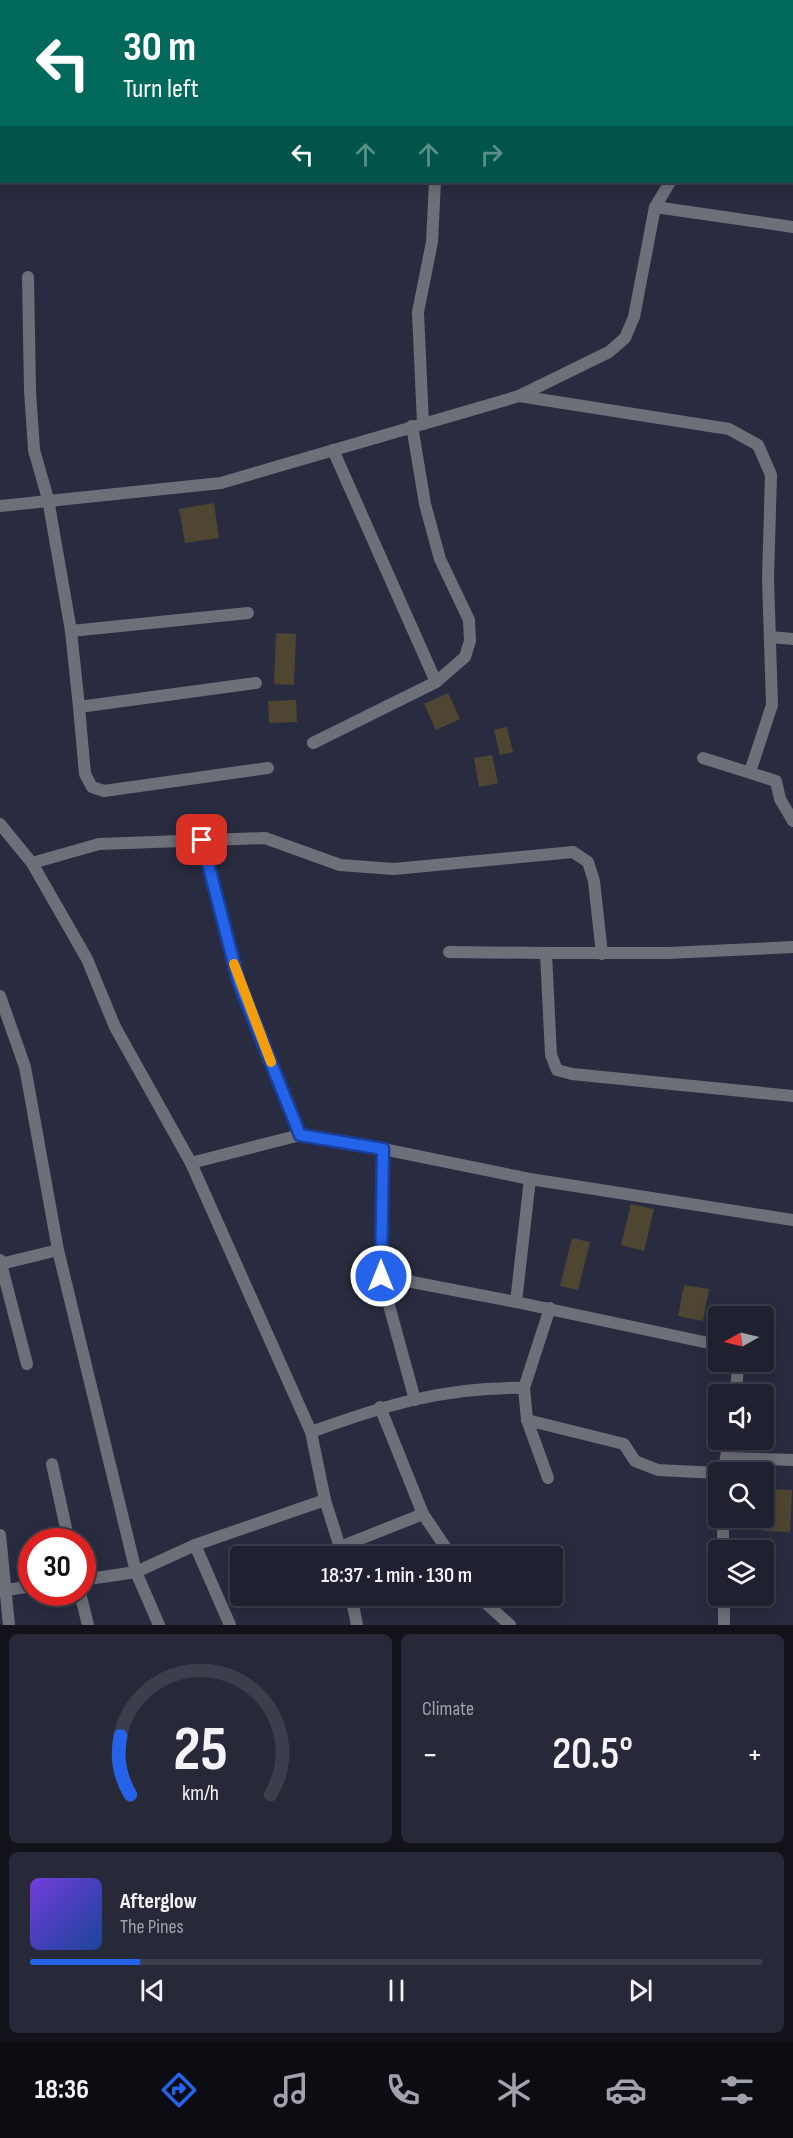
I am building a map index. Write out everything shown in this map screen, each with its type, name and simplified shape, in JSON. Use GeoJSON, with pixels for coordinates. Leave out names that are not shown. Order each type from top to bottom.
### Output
{"type":"FeatureCollection","features":[{"type":"Feature","properties":{"kind":"street"},"geometry":{"type":"LineString","coordinates":[[313,743],[436,682],[465,657],[470,640],[468,620],[440,559],[425,504],[417,425],[418,312],[432,242],[435,183]]}},
{"type":"Feature","properties":{"kind":"street"},"geometry":{"type":"LineString","coordinates":[[0,506],[48,499],[221,483],[519,396],[609,352],[625,338],[634,317],[655,207],[669,183]]}},
{"type":"Feature","properties":{"kind":"street"},"geometry":{"type":"LineString","coordinates":[[655,207],[793,227]]}},
{"type":"Feature","properties":{"kind":"street"},"geometry":{"type":"LineString","coordinates":[[28,277],[30,390],[34,450],[48,499],[71,631],[85,774],[92,788],[104,791],[268,768]]}},
{"type":"Feature","properties":{"kind":"street"},"geometry":{"type":"LineString","coordinates":[[519,396],[729,429],[758,445],[771,475],[772,705],[750,772]]}},
{"type":"Feature","properties":{"kind":"street"},"geometry":{"type":"LineString","coordinates":[[333,450],[436,682]]}},
{"type":"Feature","properties":{"kind":"street"},"geometry":{"type":"LineString","coordinates":[[71,631],[248,613]]}},
{"type":"Feature","properties":{"kind":"street"},"geometry":{"type":"LineString","coordinates":[[770,637],[793,639]]}},
{"type":"Feature","properties":{"kind":"street"},"geometry":{"type":"LineString","coordinates":[[79,707],[255,683]]}},
{"type":"Feature","properties":{"kind":"street"},"geometry":{"type":"LineString","coordinates":[[703,758],[776,781],[780,799],[793,821]]}},
{"type":"Feature","properties":{"kind":"street"},"geometry":{"type":"LineString","coordinates":[[0,824],[32,863],[87,959],[115,1027],[191,1163],[311,1432],[325,1500],[340,1546]]}},
{"type":"Feature","properties":{"kind":"street"},"geometry":{"type":"LineString","coordinates":[[32,863],[99,844],[265,838],[340,864],[394,869],[573,852],[588,862],[594,881],[602,954]]}},
{"type":"Feature","properties":{"kind":"street"},"geometry":{"type":"LineString","coordinates":[[202,840],[239,983],[300,1135]]}},
{"type":"Feature","properties":{"kind":"street"},"geometry":{"type":"LineString","coordinates":[[448,952],[602,954],[793,947]]}},
{"type":"Feature","properties":{"kind":"street"},"geometry":{"type":"LineString","coordinates":[[546,953],[551,1055],[557,1070],[572,1074],[793,1096]]}},
{"type":"Feature","properties":{"kind":"street"},"geometry":{"type":"LineString","coordinates":[[0,996],[25,1067],[58,1250],[136,1572],[159,1625]]}},
{"type":"Feature","properties":{"kind":"street"},"geometry":{"type":"LineString","coordinates":[[191,1163],[300,1135],[383,1149],[530,1179],[793,1220]]}},
{"type":"Feature","properties":{"kind":"street"},"geometry":{"type":"LineString","coordinates":[[383,1149],[381,1276],[416,1400]]}},
{"type":"Feature","properties":{"kind":"street"},"geometry":{"type":"LineString","coordinates":[[516,1302],[530,1179]]}},
{"type":"Feature","properties":{"kind":"street"},"geometry":{"type":"LineString","coordinates":[[27,1364],[1,1262],[58,1250]]}},
{"type":"Feature","properties":{"kind":"street"},"geometry":{"type":"LineString","coordinates":[[381,1276],[550,1308],[708,1343]]}},
{"type":"Feature","properties":{"kind":"street"},"geometry":{"type":"LineString","coordinates":[[548,1478],[527,1420],[524,1388],[550,1308]]}},
{"type":"Feature","properties":{"kind":"street"},"geometry":{"type":"LineString","coordinates":[[311,1432],[380,1407],[433,1394],[482,1387],[524,1388]]}},
{"type":"Feature","properties":{"kind":"street"},"geometry":{"type":"LineString","coordinates":[[380,1407],[423,1514],[445,1546]]}},
{"type":"Feature","properties":{"kind":"street"},"geometry":{"type":"LineString","coordinates":[[527,1420],[624,1444],[635,1461],[658,1470],[708,1472]]}},
{"type":"Feature","properties":{"kind":"street"},"geometry":{"type":"LineString","coordinates":[[725,1462],[728,1450]]}},
{"type":"Feature","properties":{"kind":"street"},"geometry":{"type":"LineString","coordinates":[[727,1458],[793,1460]]}},
{"type":"Feature","properties":{"kind":"street"},"geometry":{"type":"LineString","coordinates":[[52,1464],[66,1528]]}},
{"type":"Feature","properties":{"kind":"street"},"geometry":{"type":"LineString","coordinates":[[96,1578],[136,1572],[195,1545],[325,1500]]}},
{"type":"Feature","properties":{"kind":"street"},"geometry":{"type":"LineString","coordinates":[[355,1546],[423,1514]]}},
{"type":"Feature","properties":{"kind":"street"},"geometry":{"type":"LineString","coordinates":[[0,1534],[2,1591],[9,1625]]}},
{"type":"Feature","properties":{"kind":"street"},"geometry":{"type":"LineString","coordinates":[[195,1545],[230,1625]]}},
{"type":"Feature","properties":{"kind":"street"},"geometry":{"type":"LineString","coordinates":[[2,1591],[18,1588]]}},
{"type":"Feature","properties":{"kind":"street"},"geometry":{"type":"LineString","coordinates":[[83,1606],[88,1625]]}},
{"type":"Feature","properties":{"kind":"street"},"geometry":{"type":"LineString","coordinates":[[353,1606],[357,1625]]}},
{"type":"Feature","properties":{"kind":"street"},"geometry":{"type":"LineString","coordinates":[[489,1606],[510,1625]]}},
{"type":"Feature","properties":{"kind":"street"},"geometry":{"type":"LineString","coordinates":[[724,1606],[724,1625]]}},
{"type":"Feature","properties":{"kind":"building"},"geometry":{"type":"Polygon","coordinates":[[[214,503],[219,538],[185,543],[179,509],[214,503]]]}},
{"type":"Feature","properties":{"kind":"building"},"geometry":{"type":"Polygon","coordinates":[[[276,633],[296,634],[294,685],[274,684],[276,633]]]}},
{"type":"Feature","properties":{"kind":"building"},"geometry":{"type":"Polygon","coordinates":[[[448,693],[460,719],[436,730],[424,704],[448,693]]]}},
{"type":"Feature","properties":{"kind":"building"},"geometry":{"type":"Polygon","coordinates":[[[296,700],[297,722],[269,723],[268,701],[296,700]]]}},
{"type":"Feature","properties":{"kind":"building"},"geometry":{"type":"Polygon","coordinates":[[[507,727],[513,752],[500,755],[494,730],[507,727]]]}},
{"type":"Feature","properties":{"kind":"building"},"geometry":{"type":"Polygon","coordinates":[[[492,755],[498,783],[479,787],[474,758],[492,755]]]}},
{"type":"Feature","properties":{"kind":"building"},"geometry":{"type":"Polygon","coordinates":[[[631,1204],[654,1209],[644,1251],[621,1245],[631,1204]]]}},
{"type":"Feature","properties":{"kind":"building"},"geometry":{"type":"Polygon","coordinates":[[[572,1238],[590,1242],[578,1290],[560,1286],[572,1238]]]}},
{"type":"Feature","properties":{"kind":"building"},"geometry":{"type":"Polygon","coordinates":[[[684,1285],[709,1289],[703,1321],[678,1316],[684,1285]]]}},
{"type":"Feature","properties":{"kind":"building"},"geometry":{"type":"Polygon","coordinates":[[[774,1489],[792,1490],[790,1532],[763,1531],[763,1528],[774,1528],[774,1489]]]}},
{"type":"Feature","properties":{"kind":"slow traffic"},"geometry":{"type":"LineString","coordinates":[[234,964],[239,983],[271,1062]]}},
{"type":"Feature","properties":{"kind":"route"},"geometry":{"type":"LineString","coordinates":[[202,840],[239,983],[300,1135],[383,1149],[381,1276]]}}]}
